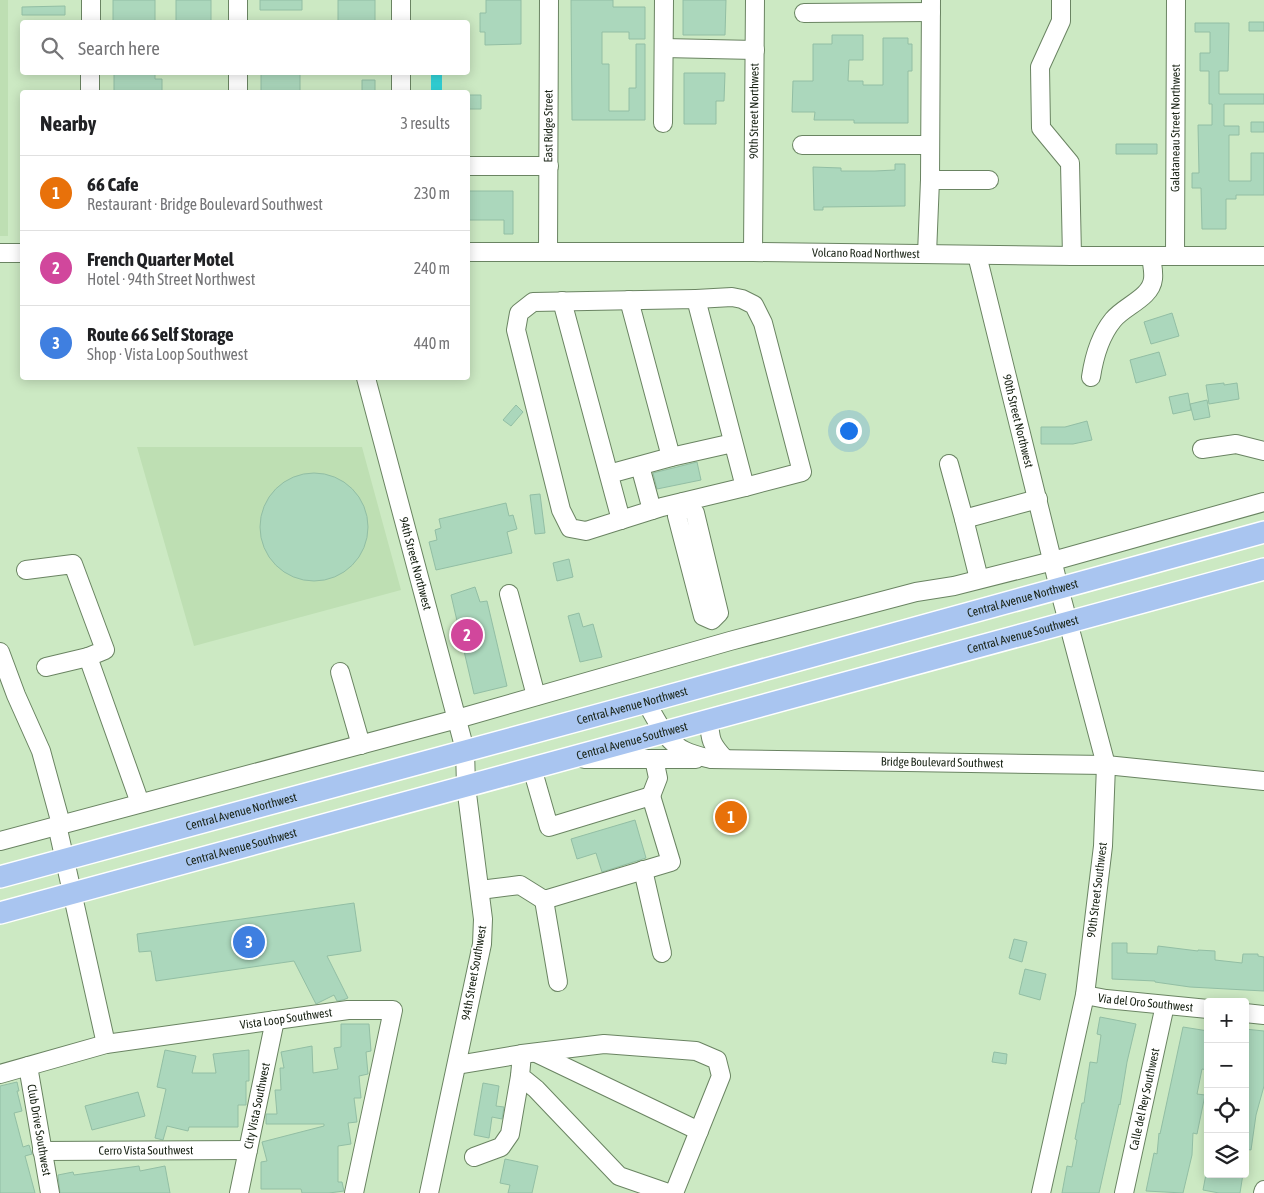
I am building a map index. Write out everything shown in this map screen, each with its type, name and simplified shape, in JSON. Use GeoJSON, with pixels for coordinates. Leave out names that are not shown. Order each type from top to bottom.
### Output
{"type":"FeatureCollection","features":[{"type":"Feature","properties":{"kind":"main road","name":"Central Avenue Northwest"},"geometry":{"type":"LineString","coordinates":[[0,877],[1264,532]]}},
{"type":"Feature","properties":{"kind":"main road","name":"Central Avenue Southwest"},"geometry":{"type":"LineString","coordinates":[[0,913],[1264,568]]}},
{"type":"Feature","properties":{"kind":"street"},"geometry":{"type":"LineString","coordinates":[[91,0],[91,20]]}},
{"type":"Feature","properties":{"kind":"street"},"geometry":{"type":"LineString","coordinates":[[238,0],[238,20]]}},
{"type":"Feature","properties":{"kind":"street"},"geometry":{"type":"LineString","coordinates":[[401,0],[401,20]]}},
{"type":"Feature","properties":{"kind":"street","name":"East Ridge Street"},"geometry":{"type":"LineString","coordinates":[[548,252],[549,0]]}},
{"type":"Feature","properties":{"kind":"street"},"geometry":{"type":"LineString","coordinates":[[663,123],[664,0]]}},
{"type":"Feature","properties":{"kind":"street","name":"90th Street Northwest"},"geometry":{"type":"LineString","coordinates":[[753,252],[755,0]]}},
{"type":"Feature","properties":{"kind":"street"},"geometry":{"type":"LineString","coordinates":[[1061,0],[1061,22],[1040,67],[1041,128],[1070,163],[1072,256]]}},
{"type":"Feature","properties":{"kind":"street","name":"Galataneau Street Northwest"},"geometry":{"type":"LineString","coordinates":[[1175,256],[1176,0]]}},
{"type":"Feature","properties":{"kind":"street"},"geometry":{"type":"LineString","coordinates":[[804,12],[931,6],[930,180],[927,254]]}},
{"type":"Feature","properties":{"kind":"street"},"geometry":{"type":"LineString","coordinates":[[664,48],[755,50]]}},
{"type":"Feature","properties":{"kind":"street"},"geometry":{"type":"LineString","coordinates":[[90,75],[90,90]]}},
{"type":"Feature","properties":{"kind":"street"},"geometry":{"type":"LineString","coordinates":[[238,75],[238,90]]}},
{"type":"Feature","properties":{"kind":"street"},"geometry":{"type":"LineString","coordinates":[[400,75],[400,90]]}},
{"type":"Feature","properties":{"kind":"street"},"geometry":{"type":"LineString","coordinates":[[802,145],[930,145]]}},
{"type":"Feature","properties":{"kind":"street"},"geometry":{"type":"LineString","coordinates":[[470,166],[549,166]]}},
{"type":"Feature","properties":{"kind":"street"},"geometry":{"type":"LineString","coordinates":[[930,180],[990,180]]}},
{"type":"Feature","properties":{"kind":"street","name":"Volcano Road Northwest"},"geometry":{"type":"LineString","coordinates":[[470,252],[1264,256]]}},
{"type":"Feature","properties":{"kind":"street"},"geometry":{"type":"LineString","coordinates":[[0,253],[20,253]]}},
{"type":"Feature","properties":{"kind":"street","name":"90th Street Northwest"},"geometry":{"type":"LineString","coordinates":[[977,255],[1059,588]]}},
{"type":"Feature","properties":{"kind":"street"},"geometry":{"type":"LineString","coordinates":[[1091,377],[1092,364],[1106,330],[1124,308],[1147,292],[1153,282],[1151,256]]}},
{"type":"Feature","properties":{"kind":"street"},"geometry":{"type":"LineString","coordinates":[[732,297],[742,299],[754,305],[763,323],[802,472],[652,510],[586,531],[570,528],[561,510],[516,330],[519,312],[533,302],[629,300],[732,297]]}},
{"type":"Feature","properties":{"kind":"street"},"geometry":{"type":"LineString","coordinates":[[696,299],[745,487]]}},
{"type":"Feature","properties":{"kind":"street"},"geometry":{"type":"LineString","coordinates":[[629,300],[671,457]]}},
{"type":"Feature","properties":{"kind":"street"},"geometry":{"type":"LineString","coordinates":[[562,301],[621,520]]}},
{"type":"Feature","properties":{"kind":"street","name":"94th Street Northwest"},"geometry":{"type":"LineString","coordinates":[[367,380],[466,750]]}},
{"type":"Feature","properties":{"kind":"street"},"geometry":{"type":"LineString","coordinates":[[609,474],[733,442]]}},
{"type":"Feature","properties":{"kind":"street"},"geometry":{"type":"LineString","coordinates":[[1202,449],[1236,444],[1264,452]]}},
{"type":"Feature","properties":{"kind":"street"},"geometry":{"type":"LineString","coordinates":[[949,464],[979,580]]}},
{"type":"Feature","properties":{"kind":"street"},"geometry":{"type":"LineString","coordinates":[[640,466],[652,510]]}},
{"type":"Feature","properties":{"kind":"street"},"geometry":{"type":"LineString","coordinates":[[964,518],[1038,499]]}},
{"type":"Feature","properties":{"kind":"street"},"geometry":{"type":"LineString","coordinates":[[683,502],[694,513],[699,528],[719,613],[712,620]]}},
{"type":"Feature","properties":{"kind":"street"},"geometry":{"type":"LineString","coordinates":[[683,502],[677,516],[702,616],[712,620],[720,644]]}},
{"type":"Feature","properties":{"kind":"street"},"geometry":{"type":"LineString","coordinates":[[0,841],[457,719],[720,644],[916,592],[954,586],[1053,561],[1264,502]]}},
{"type":"Feature","properties":{"kind":"street"},"geometry":{"type":"LineString","coordinates":[[681,531],[699,528]]}},
{"type":"Feature","properties":{"kind":"street"},"geometry":{"type":"LineString","coordinates":[[26,570],[74,564],[105,650],[88,657],[46,667]]}},
{"type":"Feature","properties":{"kind":"street","name":"90th Street Southwest"},"geometry":{"type":"LineString","coordinates":[[1041,1193],[1085,995],[1103,846],[1106,765],[1059,588]]}},
{"type":"Feature","properties":{"kind":"street"},"geometry":{"type":"LineString","coordinates":[[508,594],[536,696]]}},
{"type":"Feature","properties":{"kind":"street"},"geometry":{"type":"LineString","coordinates":[[0,652],[16,695],[41,751],[59,824],[106,1044]]}},
{"type":"Feature","properties":{"kind":"street"},"geometry":{"type":"LineString","coordinates":[[88,657],[140,803]]}},
{"type":"Feature","properties":{"kind":"street"},"geometry":{"type":"LineString","coordinates":[[340,672],[361,744]]}},
{"type":"Feature","properties":{"kind":"street","name":"Bridge Boulevard Southwest"},"geometry":{"type":"LineString","coordinates":[[646,702],[664,732],[684,751],[718,759],[1106,765],[1264,781]]}},
{"type":"Feature","properties":{"kind":"street"},"geometry":{"type":"LineString","coordinates":[[567,759],[718,759],[709,733],[709,720]]}},
{"type":"Feature","properties":{"kind":"street","name":"94th Street Southwest"},"geometry":{"type":"LineString","coordinates":[[429,1193],[482,944],[483,919],[466,786],[466,750]]}},
{"type":"Feature","properties":{"kind":"street"},"geometry":{"type":"LineString","coordinates":[[544,900],[671,862],[651,796],[658,778],[654,759]]}},
{"type":"Feature","properties":{"kind":"street"},"geometry":{"type":"LineString","coordinates":[[532,768],[549,827],[651,796]]}},
{"type":"Feature","properties":{"kind":"street"},"geometry":{"type":"LineString","coordinates":[[644,870],[662,953]]}},
{"type":"Feature","properties":{"kind":"street"},"geometry":{"type":"LineString","coordinates":[[480,890],[520,885],[544,900],[558,982]]}},
{"type":"Feature","properties":{"kind":"street","name":"Via del Oro Southwest"},"geometry":{"type":"LineString","coordinates":[[1085,995],[1204,1009]]}},
{"type":"Feature","properties":{"kind":"street","name":"Calle del Rey Southwest"},"geometry":{"type":"LineString","coordinates":[[1124,1193],[1165,1005]]}},
{"type":"Feature","properties":{"kind":"street","name":"Vista Loop Southwest"},"geometry":{"type":"LineString","coordinates":[[0,1074],[106,1044],[348,1010],[393,1010],[354,1193]]}},
{"type":"Feature","properties":{"kind":"street"},"geometry":{"type":"LineString","coordinates":[[1249,1013],[1264,1015]]}},
{"type":"Feature","properties":{"kind":"street","name":"City Vista Southwest"},"geometry":{"type":"LineString","coordinates":[[239,1193],[275,1020]]}},
{"type":"Feature","properties":{"kind":"street"},"geometry":{"type":"LineString","coordinates":[[457,1065],[529,1053],[604,1044],[696,1051],[716,1060],[722,1076],[674,1193]]}},
{"type":"Feature","properties":{"kind":"street"},"geometry":{"type":"LineString","coordinates":[[474,1157],[501,1147],[510,1134],[520,1076],[529,1053]]}},
{"type":"Feature","properties":{"kind":"street"},"geometry":{"type":"LineString","coordinates":[[529,1053],[699,1131]]}},
{"type":"Feature","properties":{"kind":"street","name":"Club Drive Southwest"},"geometry":{"type":"LineString","coordinates":[[28,1066],[50,1193]]}},
{"type":"Feature","properties":{"kind":"street"},"geometry":{"type":"LineString","coordinates":[[520,1076],[536,1089],[619,1176],[668,1193]]}},
{"type":"Feature","properties":{"kind":"street","name":"Cerro Vista Southwest"},"geometry":{"type":"LineString","coordinates":[[42,1151],[248,1150]]}},
{"type":"Feature","properties":{"kind":"shaded area"},"geometry":{"type":"Polygon","coordinates":[[[0,0],[8,0],[8,236],[0,236],[0,0]]]}},
{"type":"Feature","properties":{"kind":"shaded area"},"geometry":{"type":"Polygon","coordinates":[[[137,447],[362,447],[401,590],[194,646],[137,447]]]}},
{"type":"Feature","properties":{"kind":"water"},"geometry":{"type":"Polygon","coordinates":[[[431,75],[442,75],[442,90],[431,90],[431,75]]]}},
{"type":"Feature","properties":{"kind":"building"},"geometry":{"type":"Polygon","coordinates":[[[113,0],[155,0],[155,20],[113,20],[113,0]]]}},
{"type":"Feature","properties":{"kind":"building"},"geometry":{"type":"Polygon","coordinates":[[[176,0],[211,0],[211,20],[176,20],[176,0]]]}},
{"type":"Feature","properties":{"kind":"building"},"geometry":{"type":"Polygon","coordinates":[[[260,0],[302,0],[302,10],[260,10],[260,0]]]}},
{"type":"Feature","properties":{"kind":"building"},"geometry":{"type":"Polygon","coordinates":[[[338,0],[375,0],[375,20],[338,20],[338,0]]]}},
{"type":"Feature","properties":{"kind":"building"},"geometry":{"type":"Polygon","coordinates":[[[486,0],[521,0],[521,44],[485,45],[485,32],[480,32],[480,13],[486,13],[486,0]]]}},
{"type":"Feature","properties":{"kind":"building"},"geometry":{"type":"Polygon","coordinates":[[[571,0],[613,0],[613,7],[645,7],[645,39],[629,39],[629,32],[602,32],[602,64],[609,64],[609,111],[629,111],[629,88],[636,88],[636,44],[645,44],[645,120],[572,120],[571,0]]]}},
{"type":"Feature","properties":{"kind":"building"},"geometry":{"type":"Polygon","coordinates":[[[683,0],[726,0],[725,35],[683,35],[683,0]]]}},
{"type":"Feature","properties":{"kind":"building"},"geometry":{"type":"Polygon","coordinates":[[[65,6],[65,15],[22,15],[22,7],[65,6]]]}},
{"type":"Feature","properties":{"kind":"building"},"geometry":{"type":"Polygon","coordinates":[[[1249,22],[1264,22],[1264,31],[1249,31],[1249,22]]]}},
{"type":"Feature","properties":{"kind":"building"},"geometry":{"type":"Polygon","coordinates":[[[1195,23],[1229,23],[1228,71],[1219,71],[1219,94],[1264,94],[1264,104],[1224,104],[1224,126],[1239,126],[1239,135],[1229,135],[1229,181],[1251,181],[1251,153],[1264,153],[1264,195],[1236,195],[1236,199],[1226,199],[1226,229],[1202,229],[1201,188],[1192,188],[1192,173],[1199,173],[1198,125],[1212,125],[1212,104],[1209,104],[1209,71],[1200,71],[1200,53],[1210,53],[1210,32],[1195,32],[1195,23]]]}},
{"type":"Feature","properties":{"kind":"building"},"geometry":{"type":"Polygon","coordinates":[[[832,35],[863,35],[863,60],[849,60],[848,81],[863,81],[863,85],[883,85],[883,38],[908,38],[908,44],[912,44],[912,71],[908,71],[908,123],[854,123],[854,120],[814,120],[815,112],[792,112],[793,81],[813,81],[813,44],[832,44],[832,35]]]}},
{"type":"Feature","properties":{"kind":"building"},"geometry":{"type":"Polygon","coordinates":[[[684,73],[725,73],[724,101],[716,101],[716,124],[684,124],[684,73]]]}},
{"type":"Feature","properties":{"kind":"building"},"geometry":{"type":"Polygon","coordinates":[[[114,75],[155,75],[155,79],[162,79],[162,90],[114,90],[114,75]]]}},
{"type":"Feature","properties":{"kind":"building"},"geometry":{"type":"Polygon","coordinates":[[[261,75],[300,75],[300,90],[261,90],[261,75]]]}},
{"type":"Feature","properties":{"kind":"building"},"geometry":{"type":"Polygon","coordinates":[[[362,80],[375,80],[375,90],[362,90],[362,80]]]}},
{"type":"Feature","properties":{"kind":"building"},"geometry":{"type":"Polygon","coordinates":[[[470,95],[481,95],[481,109],[470,109],[470,95]]]}},
{"type":"Feature","properties":{"kind":"building"},"geometry":{"type":"Polygon","coordinates":[[[1251,122],[1264,122],[1264,132],[1251,132],[1251,122]]]}},
{"type":"Feature","properties":{"kind":"building"},"geometry":{"type":"Polygon","coordinates":[[[1116,144],[1157,144],[1157,154],[1116,154],[1116,144]]]}},
{"type":"Feature","properties":{"kind":"building"},"geometry":{"type":"Polygon","coordinates":[[[895,164],[905,164],[905,206],[823,207],[823,210],[814,210],[813,167],[841,168],[841,171],[875,171],[895,170],[895,164]]]}},
{"type":"Feature","properties":{"kind":"building"},"geometry":{"type":"Polygon","coordinates":[[[470,191],[513,191],[513,234],[504,234],[504,220],[470,220],[470,191]]]}},
{"type":"Feature","properties":{"kind":"building"},"geometry":{"type":"Polygon","coordinates":[[[1172,313],[1179,336],[1151,344],[1144,322],[1172,313]]]}},
{"type":"Feature","properties":{"kind":"building"},"geometry":{"type":"Polygon","coordinates":[[[1159,352],[1166,375],[1136,383],[1130,360],[1159,352]]]}},
{"type":"Feature","properties":{"kind":"building"},"geometry":{"type":"Polygon","coordinates":[[[1224,383],[1224,385],[1237,383],[1239,399],[1209,404],[1206,385],[1224,383]]]}},
{"type":"Feature","properties":{"kind":"building"},"geometry":{"type":"Polygon","coordinates":[[[1188,393],[1191,410],[1173,414],[1169,397],[1188,393]]]}},
{"type":"Feature","properties":{"kind":"building"},"geometry":{"type":"Polygon","coordinates":[[[1207,400],[1210,417],[1194,420],[1190,404],[1207,400]]]}},
{"type":"Feature","properties":{"kind":"building"},"geometry":{"type":"Polygon","coordinates":[[[516,405],[523,412],[511,426],[503,420],[516,405]]]}},
{"type":"Feature","properties":{"kind":"building"},"geometry":{"type":"Polygon","coordinates":[[[1087,421],[1092,440],[1073,444],[1041,444],[1041,427],[1065,427],[1087,421]]]}},
{"type":"Feature","properties":{"kind":"building"},"geometry":{"type":"Polygon","coordinates":[[[697,462],[701,480],[657,489],[653,473],[697,462]]]}},
{"type":"Feature","properties":{"kind":"building"},"geometry":{"type":"Polygon","coordinates":[[[314,473],[335,477],[352,489],[364,506],[368,527],[364,548],[352,565],[335,577],[314,581],[293,577],[276,565],[264,548],[260,527],[264,506],[276,489],[293,477],[314,473]]]}},
{"type":"Feature","properties":{"kind":"building"},"geometry":{"type":"Polygon","coordinates":[[[540,494],[545,533],[535,534],[530,495],[540,494]]]}},
{"type":"Feature","properties":{"kind":"building"},"geometry":{"type":"Polygon","coordinates":[[[506,503],[509,516],[513,515],[517,529],[507,532],[512,553],[436,570],[429,542],[437,540],[435,530],[441,528],[439,519],[506,503]]]}},
{"type":"Feature","properties":{"kind":"building"},"geometry":{"type":"Polygon","coordinates":[[[569,559],[573,577],[557,581],[553,563],[569,559]]]}},
{"type":"Feature","properties":{"kind":"building"},"geometry":{"type":"Polygon","coordinates":[[[475,587],[480,602],[487,601],[507,686],[474,694],[451,595],[475,587]]]}},
{"type":"Feature","properties":{"kind":"building"},"geometry":{"type":"Polygon","coordinates":[[[579,613],[583,627],[593,624],[602,657],[580,662],[568,616],[579,613]]]}},
{"type":"Feature","properties":{"kind":"building"},"geometry":{"type":"Polygon","coordinates":[[[737,803],[744,825],[725,831],[718,809],[737,803]]]}},
{"type":"Feature","properties":{"kind":"building"},"geometry":{"type":"Polygon","coordinates":[[[635,820],[646,858],[602,872],[596,853],[577,859],[571,839],[635,820]]]}},
{"type":"Feature","properties":{"kind":"building"},"geometry":{"type":"Polygon","coordinates":[[[354,903],[361,951],[327,956],[348,998],[343,1000],[337,1001],[334,995],[316,1004],[294,961],[156,981],[151,951],[139,952],[137,934],[354,903]]]}},
{"type":"Feature","properties":{"kind":"building"},"geometry":{"type":"Polygon","coordinates":[[[1014,939],[1027,942],[1022,962],[1009,958],[1014,939]]]}},
{"type":"Feature","properties":{"kind":"building"},"geometry":{"type":"Polygon","coordinates":[[[1112,943],[1127,943],[1127,953],[1157,954],[1158,946],[1215,951],[1215,960],[1242,963],[1243,954],[1258,954],[1258,956],[1264,957],[1264,991],[1190,987],[1155,981],[1112,979],[1112,943]]]}},
{"type":"Feature","properties":{"kind":"building"},"geometry":{"type":"Polygon","coordinates":[[[1025,969],[1046,974],[1040,1000],[1019,994],[1025,969]]]}},
{"type":"Feature","properties":{"kind":"building"},"geometry":{"type":"Polygon","coordinates":[[[1100,1017],[1136,1024],[1120,1105],[1099,1193],[1062,1193],[1067,1166],[1072,1167],[1077,1140],[1075,1139],[1082,1103],[1084,1103],[1090,1062],[1097,1063],[1101,1035],[1097,1034],[1100,1017]]]}},
{"type":"Feature","properties":{"kind":"building"},"geometry":{"type":"Polygon","coordinates":[[[341,1024],[369,1024],[371,1051],[366,1052],[368,1074],[359,1076],[361,1098],[354,1098],[357,1122],[348,1123],[351,1144],[338,1146],[338,1182],[342,1182],[344,1191],[302,1193],[301,1189],[261,1189],[261,1162],[267,1161],[262,1142],[324,1126],[324,1124],[266,1124],[266,1114],[277,1114],[275,1090],[281,1090],[280,1068],[284,1068],[281,1052],[312,1046],[313,1073],[338,1069],[334,1048],[341,1047],[341,1024]]]}},
{"type":"Feature","properties":{"kind":"building"},"geometry":{"type":"Polygon","coordinates":[[[1183,1027],[1204,1030],[1204,1069],[1202,1069],[1197,1094],[1204,1095],[1204,1100],[1197,1134],[1193,1133],[1192,1155],[1183,1193],[1146,1191],[1154,1153],[1157,1154],[1183,1027]]]}},
{"type":"Feature","properties":{"kind":"building"},"geometry":{"type":"Polygon","coordinates":[[[1249,1029],[1264,1031],[1264,1086],[1256,1115],[1251,1150],[1249,1150],[1249,1029]]]}},
{"type":"Feature","properties":{"kind":"building"},"geometry":{"type":"Polygon","coordinates":[[[165,1050],[196,1056],[192,1073],[216,1073],[213,1054],[249,1050],[249,1081],[246,1081],[246,1105],[238,1105],[238,1127],[189,1127],[188,1131],[167,1126],[163,1140],[155,1138],[166,1089],[157,1087],[165,1050]]]}},
{"type":"Feature","properties":{"kind":"building"},"geometry":{"type":"Polygon","coordinates":[[[994,1052],[1007,1054],[1006,1064],[992,1062],[994,1052]]]}},
{"type":"Feature","properties":{"kind":"building"},"geometry":{"type":"Polygon","coordinates":[[[17,1082],[19,1091],[17,1091],[22,1111],[14,1113],[23,1147],[29,1145],[32,1154],[25,1156],[35,1193],[0,1193],[0,1086],[17,1082]]]}},
{"type":"Feature","properties":{"kind":"building"},"geometry":{"type":"Polygon","coordinates":[[[483,1083],[499,1086],[496,1106],[504,1107],[502,1119],[492,1117],[489,1138],[474,1135],[483,1083]]]}},
{"type":"Feature","properties":{"kind":"building"},"geometry":{"type":"Polygon","coordinates":[[[138,1092],[145,1116],[92,1130],[85,1106],[138,1092]]]}},
{"type":"Feature","properties":{"kind":"building"},"geometry":{"type":"Polygon","coordinates":[[[505,1159],[538,1166],[532,1193],[508,1193],[510,1185],[500,1183],[505,1159]]]}},
{"type":"Feature","properties":{"kind":"building"},"geometry":{"type":"Polygon","coordinates":[[[139,1166],[140,1171],[165,1166],[170,1193],[60,1193],[58,1175],[73,1172],[74,1175],[139,1166]]]}},
{"type":"Feature","properties":{"kind":"building"},"geometry":{"type":"Polygon","coordinates":[[[1205,1178],[1242,1178],[1240,1193],[1219,1193],[1203,1190],[1205,1178]]]}},
{"type":"Feature","properties":{"kind":"place","name":"French Quarter Motel"},"geometry":{"type":"Point","coordinates":[467,635]}},
{"type":"Feature","properties":{"kind":"place","name":"66 Cafe"},"geometry":{"type":"Point","coordinates":[731,817]}},
{"type":"Feature","properties":{"kind":"place","name":"Route 66 Self Storage"},"geometry":{"type":"Point","coordinates":[249,942]}}]}
